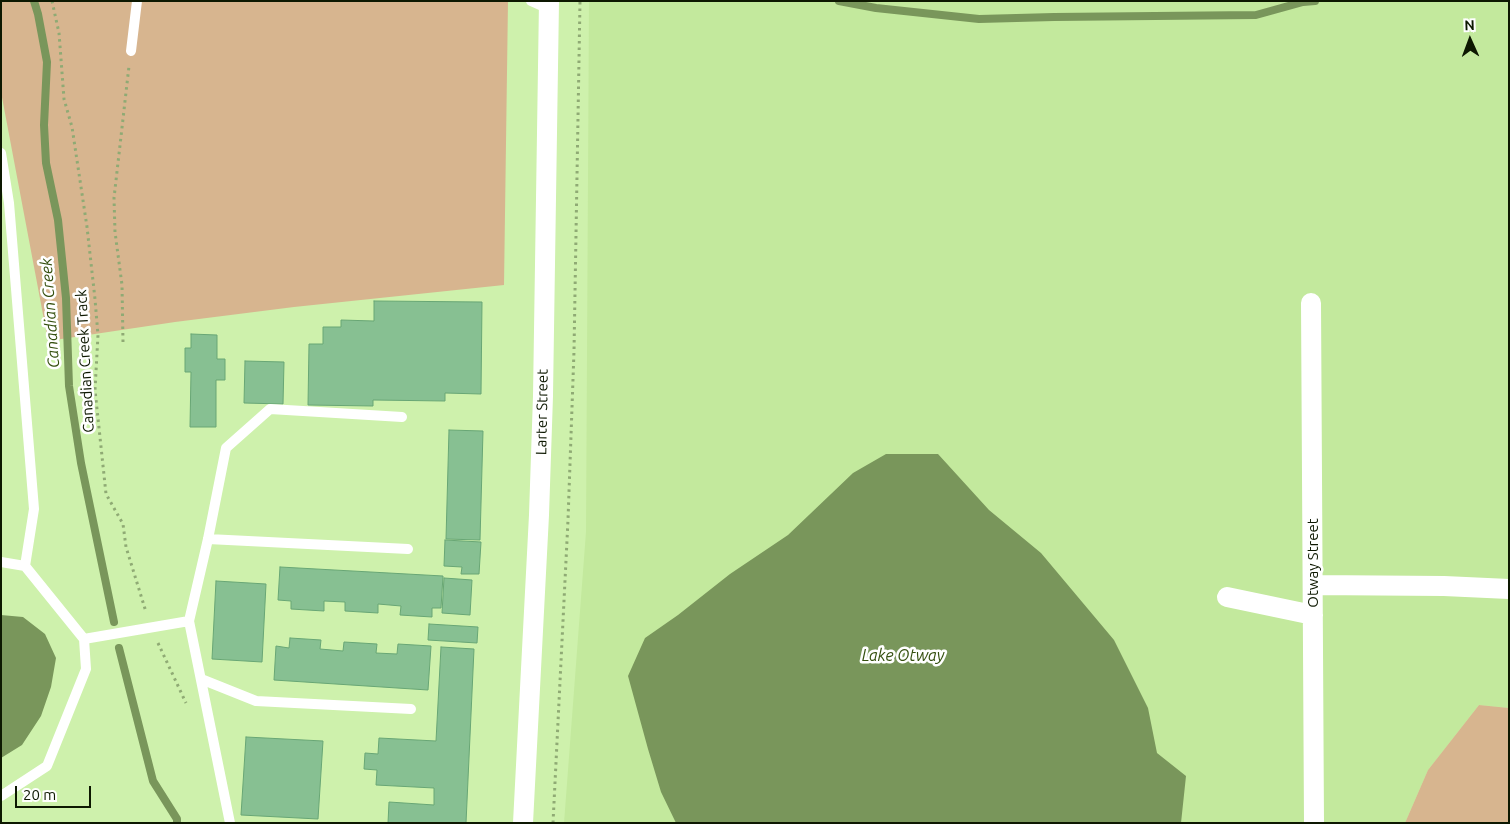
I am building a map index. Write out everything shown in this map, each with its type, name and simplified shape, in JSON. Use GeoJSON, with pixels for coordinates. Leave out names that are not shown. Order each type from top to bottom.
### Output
{"type":"FeatureCollection","features":[{"type":"Feature","properties":{"kind":"street","name":"Larter Street"},"geometry":{"type":"LineString","coordinates":[[523,823],[539,515],[549,5]]}},
{"type":"Feature","properties":{"kind":"street","name":"Otway Street"},"geometry":{"type":"LineString","coordinates":[[1311,303],[1314,823]]}},
{"type":"Feature","properties":{"kind":"street"},"geometry":{"type":"LineString","coordinates":[[1313,585],[1444,586],[1509,589]]}},
{"type":"Feature","properties":{"kind":"street"},"geometry":{"type":"LineString","coordinates":[[1227,597],[1313,615]]}},
{"type":"Feature","properties":{"kind":"lane"},"geometry":{"type":"LineString","coordinates":[[131,51],[137,1]]}},
{"type":"Feature","properties":{"kind":"lane"},"geometry":{"type":"LineString","coordinates":[[531,1],[549,5]]}},
{"type":"Feature","properties":{"kind":"lane"},"geometry":{"type":"LineString","coordinates":[[1,153],[9,203],[34,509],[25,566]]}},
{"type":"Feature","properties":{"kind":"lane"},"geometry":{"type":"LineString","coordinates":[[230,823],[189,621],[226,448],[270,409],[402,417]]}},
{"type":"Feature","properties":{"kind":"lane"},"geometry":{"type":"LineString","coordinates":[[208,538],[408,549]]}},
{"type":"Feature","properties":{"kind":"lane"},"geometry":{"type":"LineString","coordinates":[[1,562],[25,566],[84,639],[86,669],[47,766],[1,796]]}},
{"type":"Feature","properties":{"kind":"lane"},"geometry":{"type":"LineString","coordinates":[[84,639],[189,621]]}},
{"type":"Feature","properties":{"kind":"lane"},"geometry":{"type":"LineString","coordinates":[[201,679],[256,701],[411,709]]}},
{"type":"Feature","properties":{"kind":"path","name":"Canadian Creek Track"},"geometry":{"type":"LineString","coordinates":[[52,1],[59,33],[64,99],[72,127],[93,281],[98,335],[95,390],[106,494],[123,524],[126,547],[150,628],[189,710]]}},
{"type":"Feature","properties":{"kind":"path"},"geometry":{"type":"LineString","coordinates":[[553,823],[574,352],[580,1]]}},
{"type":"Feature","properties":{"kind":"path"},"geometry":{"type":"LineString","coordinates":[[123,342],[122,285],[115,232],[114,198],[131,51]]}},
{"type":"Feature","properties":{"kind":"shaded area"},"geometry":{"type":"Polygon","coordinates":[[[1,1],[508,1],[504,285],[294,307],[48,341],[1,92],[1,1]]]}},
{"type":"Feature","properties":{"kind":"shaded area"},"geometry":{"type":"Polygon","coordinates":[[[589,1],[1509,1],[1509,708],[1479,705],[1428,770],[1405,823],[564,823],[586,532],[589,1]]]}},
{"type":"Feature","properties":{"kind":"shaded area"},"geometry":{"type":"Polygon","coordinates":[[[1479,705],[1509,708],[1509,823],[1405,823],[1428,770],[1479,705]]]}},
{"type":"Feature","properties":{"kind":"water","name":"Lake Otway"},"geometry":{"type":"Polygon","coordinates":[[[886,454],[938,454],[989,510],[1041,553],[1114,640],[1148,708],[1157,753],[1186,776],[1181,823],[676,823],[661,792],[628,676],[645,638],[730,574],[788,535],[853,473],[886,454]]]}},
{"type":"Feature","properties":{"kind":"water"},"geometry":{"type":"Polygon","coordinates":[[[1,615],[23,617],[45,634],[56,658],[51,687],[41,716],[22,745],[1,758],[1,615]]]}},
{"type":"Feature","properties":{"kind":"building"},"geometry":{"type":"Polygon","coordinates":[[[374,301],[482,302],[481,394],[445,393],[445,401],[373,400],[373,406],[308,405],[309,344],[323,344],[323,327],[341,327],[341,320],[374,321],[374,301]]]}},
{"type":"Feature","properties":{"kind":"building"},"geometry":{"type":"Polygon","coordinates":[[[191,334],[217,335],[217,359],[225,359],[225,380],[216,380],[216,427],[190,427],[191,372],[185,372],[185,348],[191,348],[191,334]]]}},
{"type":"Feature","properties":{"kind":"building"},"geometry":{"type":"Polygon","coordinates":[[[245,361],[284,362],[283,404],[244,403],[245,361]]]}},
{"type":"Feature","properties":{"kind":"building"},"geometry":{"type":"Polygon","coordinates":[[[449,430],[483,431],[480,540],[446,539],[449,430]]]}},
{"type":"Feature","properties":{"kind":"building"},"geometry":{"type":"Polygon","coordinates":[[[445,540],[481,542],[479,574],[461,574],[462,567],[444,566],[445,540]]]}},
{"type":"Feature","properties":{"kind":"building"},"geometry":{"type":"Polygon","coordinates":[[[280,567],[443,576],[441,608],[432,608],[432,617],[400,615],[401,606],[378,604],[378,613],[345,611],[345,602],[324,601],[324,611],[291,609],[291,601],[278,600],[280,567]]]}},
{"type":"Feature","properties":{"kind":"building"},"geometry":{"type":"Polygon","coordinates":[[[444,578],[472,580],[470,615],[442,613],[444,578]]]}},
{"type":"Feature","properties":{"kind":"building"},"geometry":{"type":"Polygon","coordinates":[[[216,581],[266,584],[262,662],[212,659],[216,581]]]}},
{"type":"Feature","properties":{"kind":"building"},"geometry":{"type":"Polygon","coordinates":[[[429,624],[478,627],[477,643],[428,640],[429,624]]]}},
{"type":"Feature","properties":{"kind":"building"},"geometry":{"type":"Polygon","coordinates":[[[290,638],[321,640],[320,649],[343,651],[344,642],[377,644],[376,653],[397,654],[398,644],[431,646],[428,690],[274,680],[276,646],[289,648],[290,638]]]}},
{"type":"Feature","properties":{"kind":"building"},"geometry":{"type":"Polygon","coordinates":[[[441,647],[474,649],[466,823],[388,823],[389,802],[434,805],[434,788],[376,785],[377,770],[364,769],[365,753],[378,754],[379,738],[436,741],[441,647]]]}},
{"type":"Feature","properties":{"kind":"building"},"geometry":{"type":"Polygon","coordinates":[[[246,737],[323,741],[318,819],[241,815],[246,737]]]}},
{"type":"Feature","properties":{"kind":"waterway","name":"Canadian Creek"},"geometry":{"type":"LineString","coordinates":[[34,1],[47,62],[44,125],[46,163],[58,220],[66,298],[69,386],[81,463],[114,622]]}},
{"type":"Feature","properties":{"kind":"waterway"},"geometry":{"type":"LineString","coordinates":[[839,1],[876,8],[979,19],[1256,15],[1303,2],[1315,1]]}},
{"type":"Feature","properties":{"kind":"waterway","name":"Canadian Creek"},"geometry":{"type":"LineString","coordinates":[[119,648],[153,781],[177,819],[177,823]]}}]}
